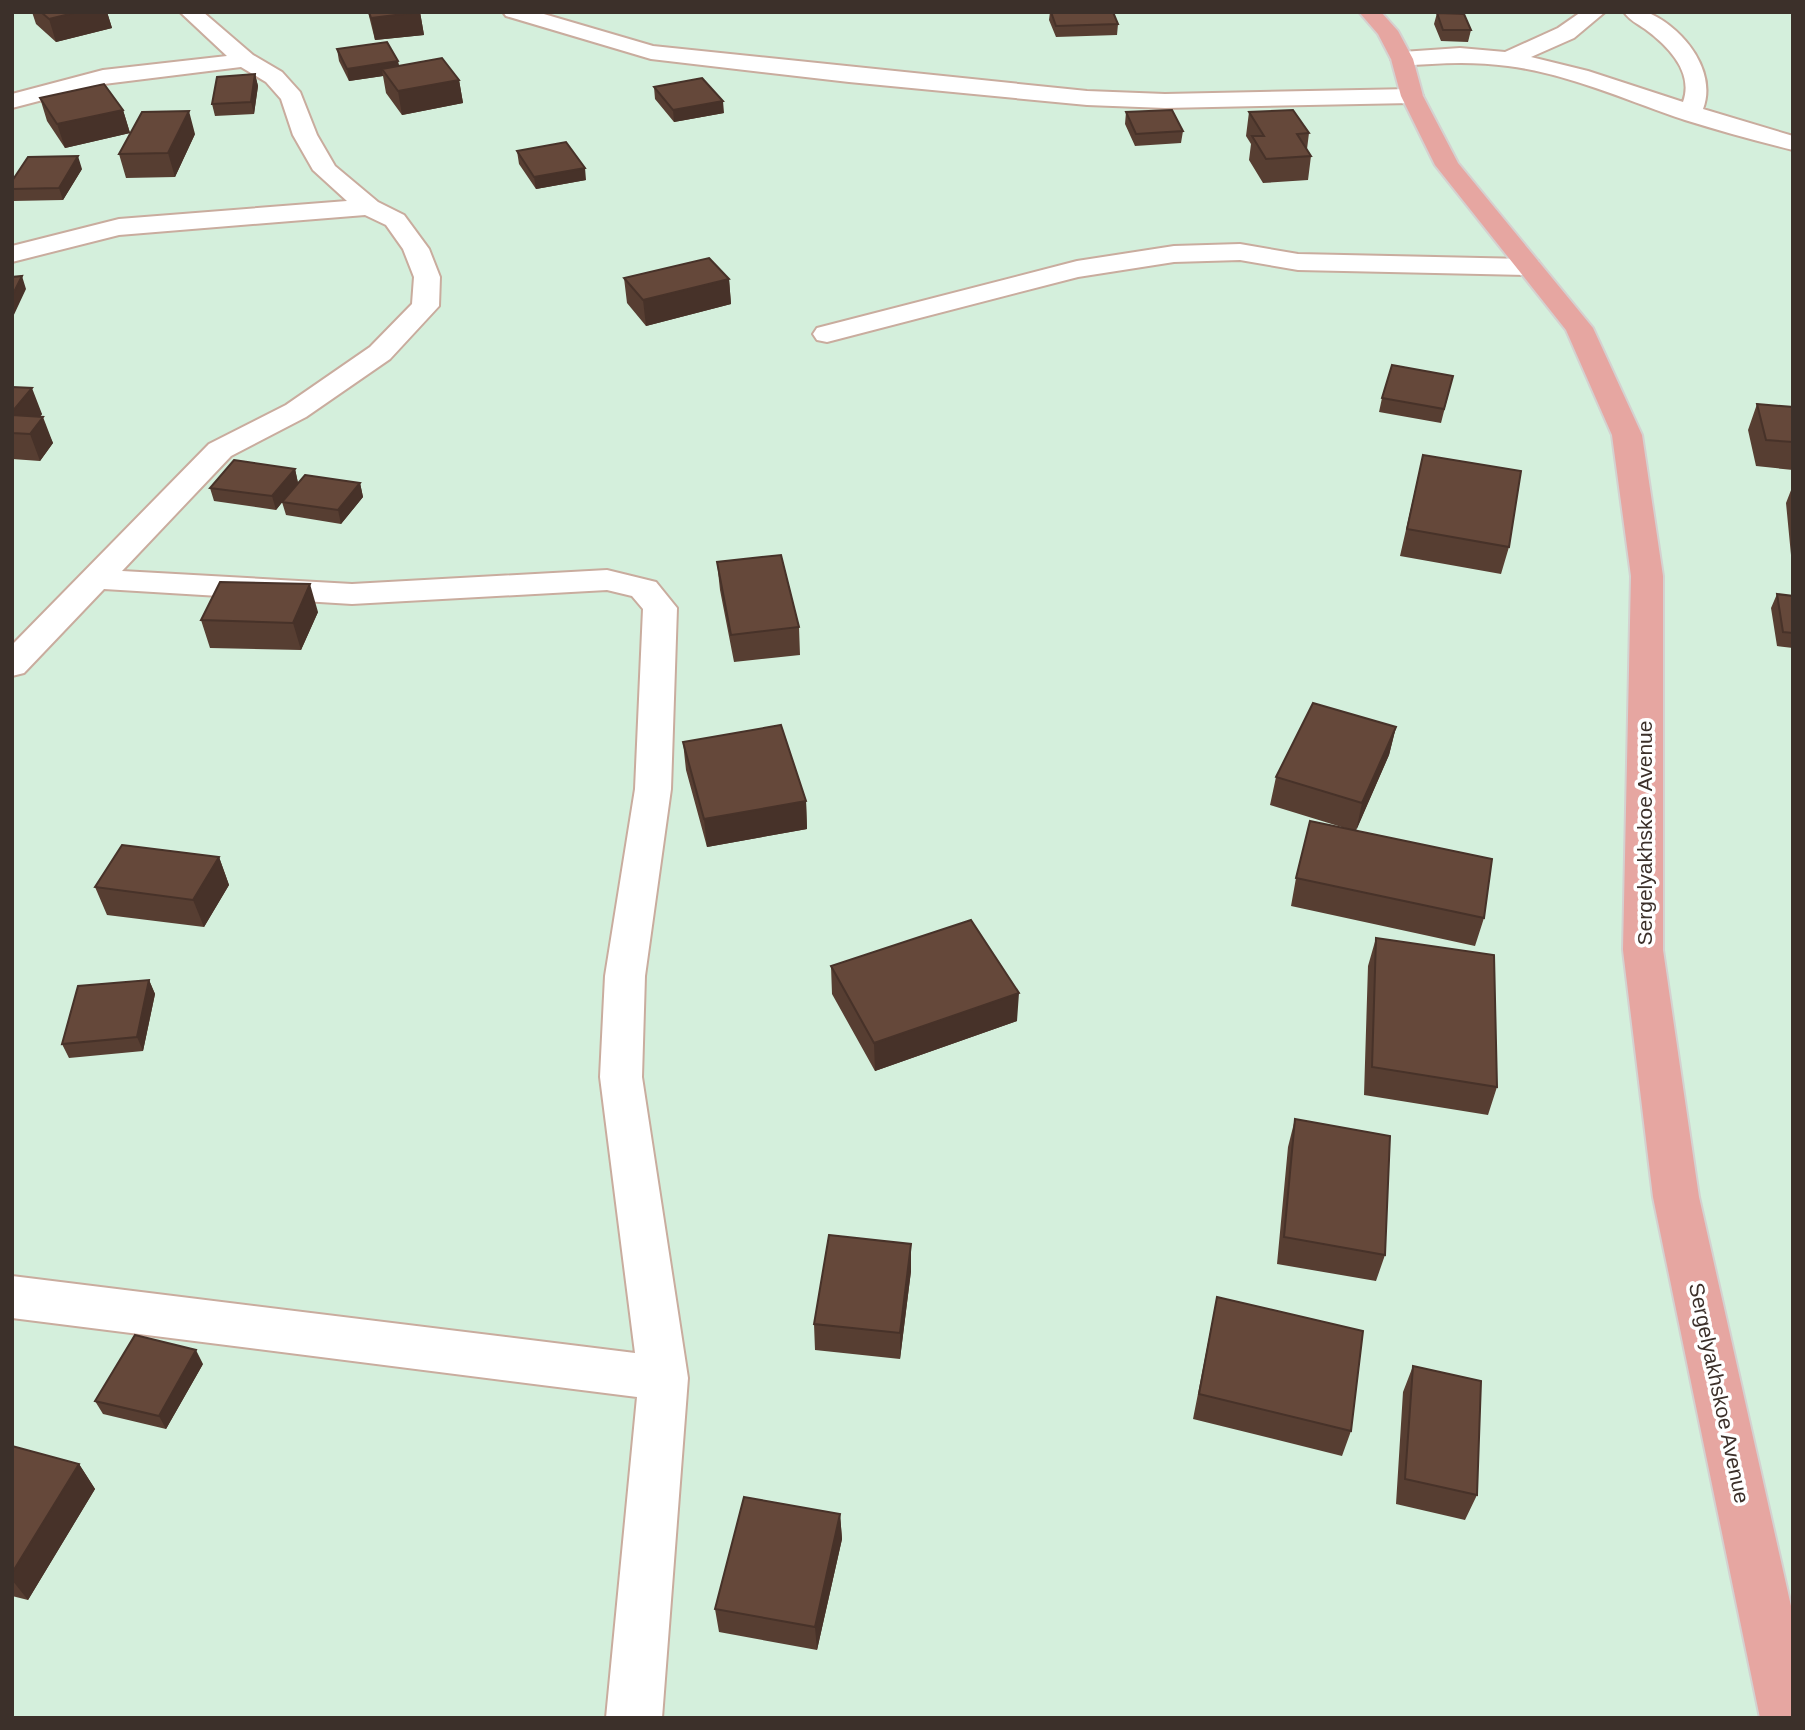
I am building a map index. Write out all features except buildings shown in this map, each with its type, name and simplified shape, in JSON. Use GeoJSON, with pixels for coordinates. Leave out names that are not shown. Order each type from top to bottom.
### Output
{"type":"FeatureCollection","features":[{"type":"Feature","properties":{"kind":"main road","name":"Sergelyakhskoe Avenue"},"geometry":{"type":"LineString","coordinates":[[1369,12],[1387,32],[1402,59],[1412,96],[1447,165],[1579,328],[1627,435],[1647,576],[1643,950],[1676,1197],[1719,1386],[1788,1718]]}},
{"type":"Feature","properties":{"kind":"street"},"geometry":{"type":"LineString","coordinates":[[12,665],[220,450],[296,411],[380,352],[425,306],[427,277],[416,249],[395,220],[369,207],[325,170],[305,135],[292,97],[274,77],[245,60],[190,12]]}},
{"type":"Feature","properties":{"kind":"street"},"geometry":{"type":"LineString","coordinates":[[513,12],[651,52],[1087,98],[1165,101],[1412,96]]}},
{"type":"Feature","properties":{"kind":"street"},"geometry":{"type":"LineString","coordinates":[[1508,59],[1566,33],[1595,12]]}},
{"type":"Feature","properties":{"kind":"street"},"geometry":{"type":"LineString","coordinates":[[1634,12],[1674,42],[1688,60],[1695,75],[1697,93],[1690,114]]}},
{"type":"Feature","properties":{"kind":"street"},"geometry":{"type":"LineString","coordinates":[[1402,59],[1460,55],[1508,59],[1584,74],[1690,114],[1793,143]]}},
{"type":"Feature","properties":{"kind":"street"},"geometry":{"type":"LineString","coordinates":[[12,101],[103,77],[245,60]]}},
{"type":"Feature","properties":{"kind":"street"},"geometry":{"type":"LineString","coordinates":[[12,254],[119,228],[369,207]]}},
{"type":"Feature","properties":{"kind":"street"},"geometry":{"type":"LineString","coordinates":[[827,334],[1077,270],[1174,254],[1240,252],[1298,262],[1529,267]]}},
{"type":"Feature","properties":{"kind":"street"},"geometry":{"type":"LineString","coordinates":[[96,579],[352,594],[607,580],[644,589],[660,608],[653,789],[625,976],[621,1077],[663,1378],[634,1718]]}},
{"type":"Feature","properties":{"kind":"street"},"geometry":{"type":"LineString","coordinates":[[12,1297],[663,1378]]}},
{"type":"Feature","properties":{"kind":"green space"},"geometry":{"type":"Polygon","coordinates":[[[12,12],[1793,12],[1793,1718],[12,1718],[12,12]]]}}]}
